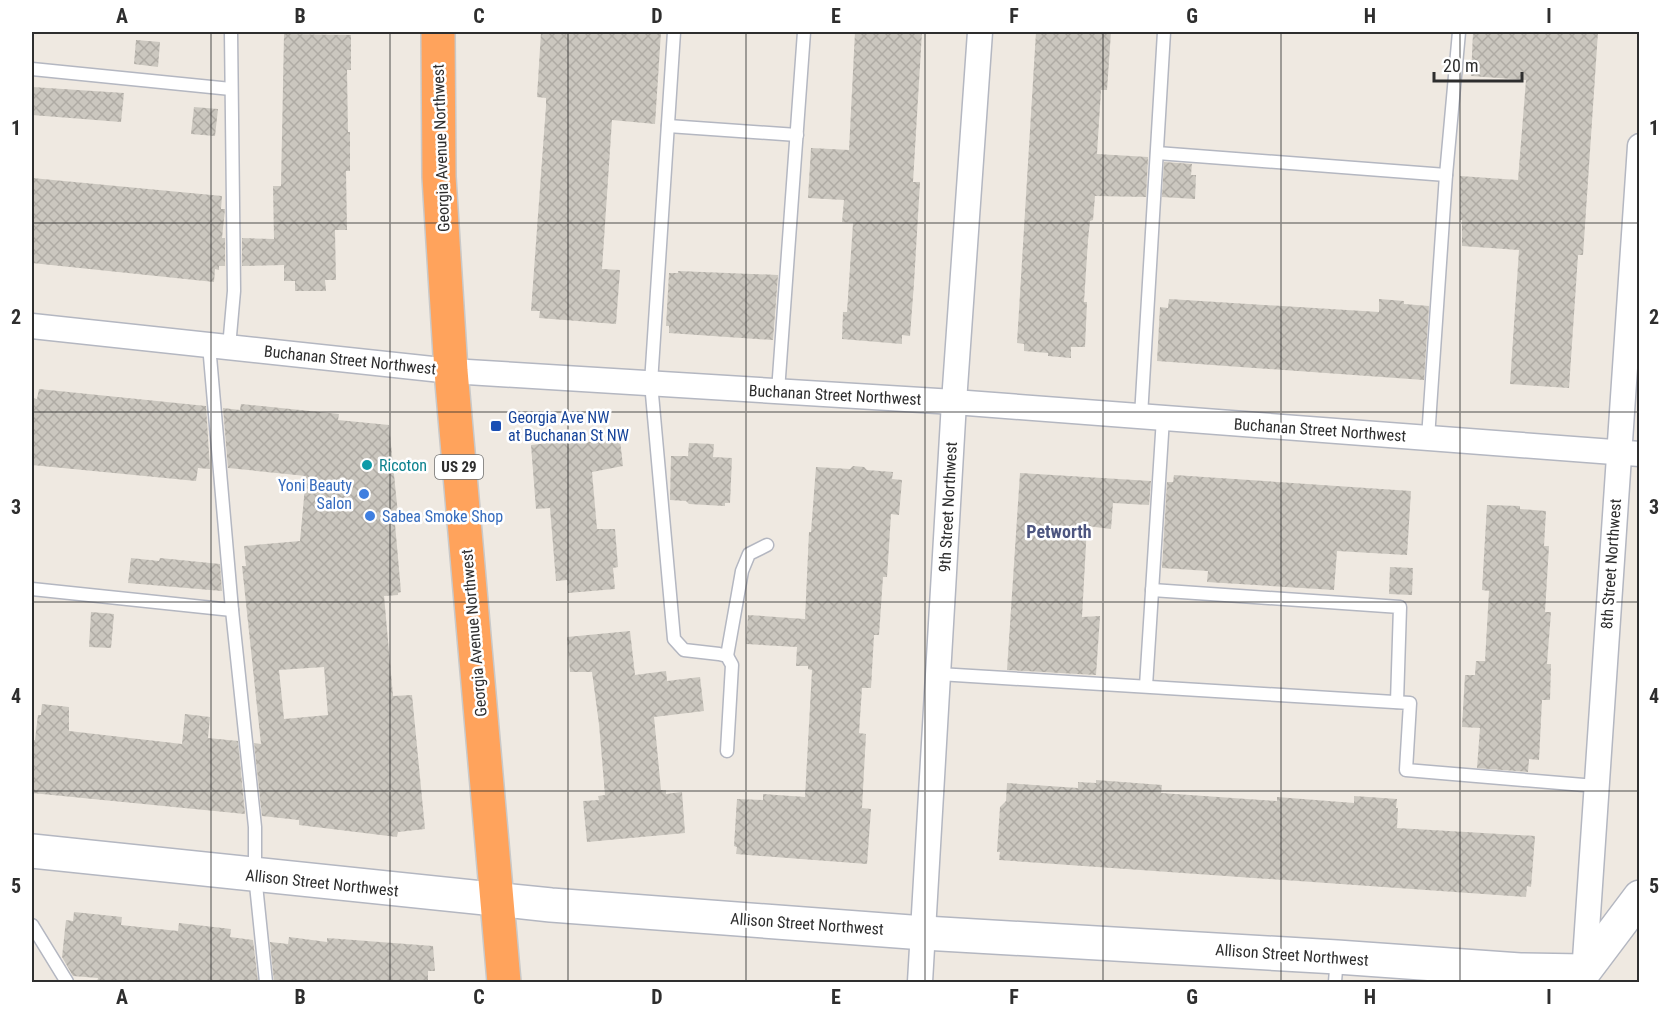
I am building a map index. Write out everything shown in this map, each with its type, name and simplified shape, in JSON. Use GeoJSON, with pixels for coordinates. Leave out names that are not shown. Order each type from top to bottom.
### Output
{"type":"FeatureCollection","features":[{"type":"Feature","properties":{"kind":"highway","name":"Georgia Avenue Northwest"},"geometry":{"type":"LineString","coordinates":[[438,32],[439,177],[451,371],[504,982]]}},
{"type":"Feature","properties":{"kind":"street","name":"9th Street Northwest"},"geometry":{"type":"LineString","coordinates":[[920,982],[954,402],[980,32]]}},
{"type":"Feature","properties":{"kind":"street","name":"8th Street Northwest"},"geometry":{"type":"LineString","coordinates":[[1581,979],[1596,786],[1629,453],[1640,146]]}},
{"type":"Feature","properties":{"kind":"street","name":"Buchanan Street Northwest"},"geometry":{"type":"LineString","coordinates":[[32,326],[451,371],[954,402],[1629,453]]}},
{"type":"Feature","properties":{"kind":"street","name":"Allison Street Northwest"},"geometry":{"type":"LineString","coordinates":[[32,852],[497,901],[924,933],[1336,970],[1520,970],[1581,979]]}},
{"type":"Feature","properties":{"kind":"street"},"geometry":{"type":"LineString","coordinates":[[1581,979],[1640,897]]}},
{"type":"Feature","properties":{"kind":"lane"},"geometry":{"type":"LineString","coordinates":[[231,32],[234,291],[219,346],[232,610],[255,826],[255,875],[266,982]]}},
{"type":"Feature","properties":{"kind":"lane"},"geometry":{"type":"LineString","coordinates":[[675,32],[651,383],[675,639],[684,650],[727,656]]}},
{"type":"Feature","properties":{"kind":"lane"},"geometry":{"type":"LineString","coordinates":[[778,391],[804,32]]}},
{"type":"Feature","properties":{"kind":"lane"},"geometry":{"type":"LineString","coordinates":[[1146,686],[1152,590],[1152,417],[1157,153],[1164,32]]}},
{"type":"Feature","properties":{"kind":"lane"},"geometry":{"type":"LineString","coordinates":[[1428,438],[1446,175],[1459,32]]}},
{"type":"Feature","properties":{"kind":"lane"},"geometry":{"type":"LineString","coordinates":[[32,69],[231,89]]}},
{"type":"Feature","properties":{"kind":"lane"},"geometry":{"type":"LineString","coordinates":[[668,126],[797,135]]}},
{"type":"Feature","properties":{"kind":"lane"},"geometry":{"type":"LineString","coordinates":[[1157,153],[1446,175]]}},
{"type":"Feature","properties":{"kind":"lane"},"geometry":{"type":"LineString","coordinates":[[727,751],[732,665],[727,656],[742,571],[749,554],[767,545]]}},
{"type":"Feature","properties":{"kind":"lane"},"geometry":{"type":"LineString","coordinates":[[32,588],[232,610]]}},
{"type":"Feature","properties":{"kind":"lane"},"geometry":{"type":"LineString","coordinates":[[1152,590],[1400,607],[1397,702]]}},
{"type":"Feature","properties":{"kind":"lane"},"geometry":{"type":"LineString","coordinates":[[939,674],[1410,702],[1406,770],[1596,786]]}},
{"type":"Feature","properties":{"kind":"lane"},"geometry":{"type":"LineString","coordinates":[[32,925],[67,982]]}},
{"type":"Feature","properties":{"kind":"building"},"geometry":{"type":"Polygon","coordinates":[[[541,32],[661,32],[655,124],[612,120],[602,269],[620,270],[616,324],[539,318],[540,311],[531,311],[546,106],[546,98],[537,97],[541,32]]]}},
{"type":"Feature","properties":{"kind":"building"},"geometry":{"type":"Polygon","coordinates":[[[855,32],[922,32],[913,182],[920,182],[914,283],[910,336],[902,335],[902,344],[842,339],[843,312],[847,312],[853,223],[842,222],[844,200],[808,198],[811,148],[849,150],[855,32]]]}},
{"type":"Feature","properties":{"kind":"building"},"geometry":{"type":"Polygon","coordinates":[[[1036,32],[1111,32],[1107,90],[1101,90],[1097,154],[1148,157],[1146,197],[1095,196],[1088,240],[1084,302],[1087,302],[1085,347],[1071,347],[1071,358],[1024,351],[1024,344],[1017,343],[1036,32]]]}},
{"type":"Feature","properties":{"kind":"building"},"geometry":{"type":"Polygon","coordinates":[[[1473,32],[1598,32],[1583,255],[1578,255],[1569,388],[1510,384],[1519,250],[1462,246],[1460,176],[1518,180],[1526,80],[1471,76],[1473,32]]]}},
{"type":"Feature","properties":{"kind":"building"},"geometry":{"type":"Polygon","coordinates":[[[284,34],[351,35],[351,70],[347,70],[350,171],[346,171],[347,230],[335,230],[336,280],[325,280],[326,291],[295,291],[295,281],[284,281],[284,265],[242,266],[242,238],[274,239],[273,186],[281,186],[284,34]]]}},
{"type":"Feature","properties":{"kind":"building"},"geometry":{"type":"Polygon","coordinates":[[[136,40],[160,42],[158,67],[134,64],[136,40]]]}},
{"type":"Feature","properties":{"kind":"building"},"geometry":{"type":"Polygon","coordinates":[[[32,87],[124,93],[121,122],[32,115],[32,87]]]}},
{"type":"Feature","properties":{"kind":"building"},"geometry":{"type":"Polygon","coordinates":[[[194,107],[218,109],[215,136],[191,134],[194,107]]]}},
{"type":"Feature","properties":{"kind":"building"},"geometry":{"type":"Polygon","coordinates":[[[1164,162],[1192,164],[1191,175],[1196,175],[1195,199],[1162,197],[1164,162]]]}},
{"type":"Feature","properties":{"kind":"building"},"geometry":{"type":"Polygon","coordinates":[[[32,178],[222,196],[221,209],[225,209],[222,238],[225,238],[225,266],[219,266],[219,270],[215,269],[214,282],[32,263],[32,178]]]}},
{"type":"Feature","properties":{"kind":"building"},"geometry":{"type":"Polygon","coordinates":[[[678,271],[778,275],[773,340],[669,333],[669,326],[666,326],[669,273],[678,273],[678,271]]]}},
{"type":"Feature","properties":{"kind":"building"},"geometry":{"type":"Polygon","coordinates":[[[1169,299],[1379,312],[1379,299],[1429,306],[1424,380],[1157,361],[1160,307],[1168,308],[1169,299]]]}},
{"type":"Feature","properties":{"kind":"building"},"geometry":{"type":"Polygon","coordinates":[[[39,389],[206,406],[210,469],[198,468],[196,481],[32,465],[32,398],[37,399],[39,389]]]}},
{"type":"Feature","properties":{"kind":"building"},"geometry":{"type":"Polygon","coordinates":[[[241,404],[339,414],[338,420],[389,425],[399,524],[395,524],[401,592],[398,595],[384,596],[393,696],[412,695],[425,829],[398,832],[397,837],[299,825],[299,820],[262,816],[254,743],[261,744],[242,566],[246,566],[244,546],[300,541],[306,476],[228,468],[223,408],[240,410],[241,404]],[[324,667],[279,670],[284,719],[328,715],[324,667]]]}},
{"type":"Feature","properties":{"kind":"building"},"geometry":{"type":"Polygon","coordinates":[[[575,431],[588,442],[620,440],[623,466],[592,472],[597,529],[615,529],[618,567],[613,568],[615,589],[568,593],[567,580],[556,581],[550,508],[536,509],[531,445],[566,441],[575,431]]]}},
{"type":"Feature","properties":{"kind":"building"},"geometry":{"type":"Polygon","coordinates":[[[689,443],[714,444],[713,457],[732,458],[730,503],[725,503],[725,506],[689,504],[686,501],[670,500],[671,456],[688,456],[689,443]]]}},
{"type":"Feature","properties":{"kind":"building"},"geometry":{"type":"Polygon","coordinates":[[[853,466],[864,467],[867,470],[893,472],[892,479],[902,480],[899,515],[891,514],[887,577],[883,577],[879,635],[874,635],[871,688],[862,688],[859,733],[866,734],[862,808],[871,809],[867,864],[736,854],[737,847],[734,846],[737,799],[763,800],[763,794],[805,797],[812,670],[808,669],[808,666],[796,666],[797,647],[746,644],[748,615],[805,619],[809,532],[811,532],[816,467],[850,469],[853,466]]]}},
{"type":"Feature","properties":{"kind":"building"},"geometry":{"type":"Polygon","coordinates":[[[1020,473],[1151,481],[1149,505],[1113,503],[1111,529],[1087,526],[1082,617],[1100,616],[1096,675],[1007,670],[1020,473]]]}},
{"type":"Feature","properties":{"kind":"building"},"geometry":{"type":"Polygon","coordinates":[[[1174,475],[1411,491],[1407,555],[1337,551],[1334,590],[1207,582],[1208,571],[1162,568],[1167,482],[1173,482],[1174,475]]]}},
{"type":"Feature","properties":{"kind":"building"},"geometry":{"type":"Polygon","coordinates":[[[1487,505],[1520,506],[1520,509],[1546,511],[1544,546],[1549,546],[1545,612],[1551,612],[1547,664],[1551,664],[1550,700],[1542,700],[1539,760],[1529,759],[1528,772],[1477,768],[1480,728],[1462,727],[1465,675],[1475,675],[1476,661],[1485,661],[1489,591],[1482,590],[1487,505]]]}},
{"type":"Feature","properties":{"kind":"building"},"geometry":{"type":"Polygon","coordinates":[[[131,558],[159,561],[160,558],[220,564],[222,591],[128,583],[131,558]]]}},
{"type":"Feature","properties":{"kind":"building"},"geometry":{"type":"Polygon","coordinates":[[[1390,567],[1413,568],[1412,595],[1389,594],[1390,567]]]}},
{"type":"Feature","properties":{"kind":"building"},"geometry":{"type":"Polygon","coordinates":[[[91,612],[114,614],[111,648],[89,647],[91,612]]]}},
{"type":"Feature","properties":{"kind":"building"},"geometry":{"type":"Polygon","coordinates":[[[630,631],[635,675],[666,671],[667,681],[700,677],[704,711],[654,717],[661,790],[666,790],[666,794],[682,792],[685,833],[587,842],[583,801],[599,800],[598,796],[605,795],[599,724],[592,672],[570,672],[567,637],[630,631]]]}},
{"type":"Feature","properties":{"kind":"building"},"geometry":{"type":"Polygon","coordinates":[[[42,704],[69,707],[69,731],[182,744],[185,714],[210,717],[208,738],[238,741],[245,814],[32,793],[32,740],[35,740],[38,715],[41,715],[42,704]]]}},
{"type":"Feature","properties":{"kind":"building"},"geometry":{"type":"Polygon","coordinates":[[[1096,780],[1162,785],[1161,793],[1277,801],[1277,797],[1354,803],[1354,796],[1397,799],[1397,828],[1535,836],[1531,887],[1527,886],[1526,897],[999,860],[1000,852],[997,852],[1000,807],[1006,801],[1007,783],[1078,788],[1078,782],[1096,783],[1096,780]]]}},
{"type":"Feature","properties":{"kind":"building"},"geometry":{"type":"Polygon","coordinates":[[[74,912],[122,917],[121,925],[178,931],[179,923],[231,929],[230,937],[253,940],[258,982],[97,982],[98,978],[73,976],[62,957],[66,920],[73,921],[74,912]]]}},
{"type":"Feature","properties":{"kind":"building"},"geometry":{"type":"Polygon","coordinates":[[[289,937],[327,942],[327,938],[433,946],[435,971],[428,971],[428,982],[274,982],[270,942],[288,944],[289,937]]]}},
{"type":"Feature","properties":{"kind":"place","name":"Georgia Ave NW at Buchanan St NW"},"geometry":{"type":"Point","coordinates":[496,426]}},
{"type":"Feature","properties":{"kind":"place","name":"Ricoton"},"geometry":{"type":"Point","coordinates":[367,465]}},
{"type":"Feature","properties":{"kind":"place","name":"Yoni Beauty Salon"},"geometry":{"type":"Point","coordinates":[364,494]}},
{"type":"Feature","properties":{"kind":"place","name":"Sabea Smoke Shop"},"geometry":{"type":"Point","coordinates":[370,516]}},
{"type":"Feature","properties":{"kind":"district","name":"Petworth"},"geometry":{"type":"Point","coordinates":[1059,531]}}]}
